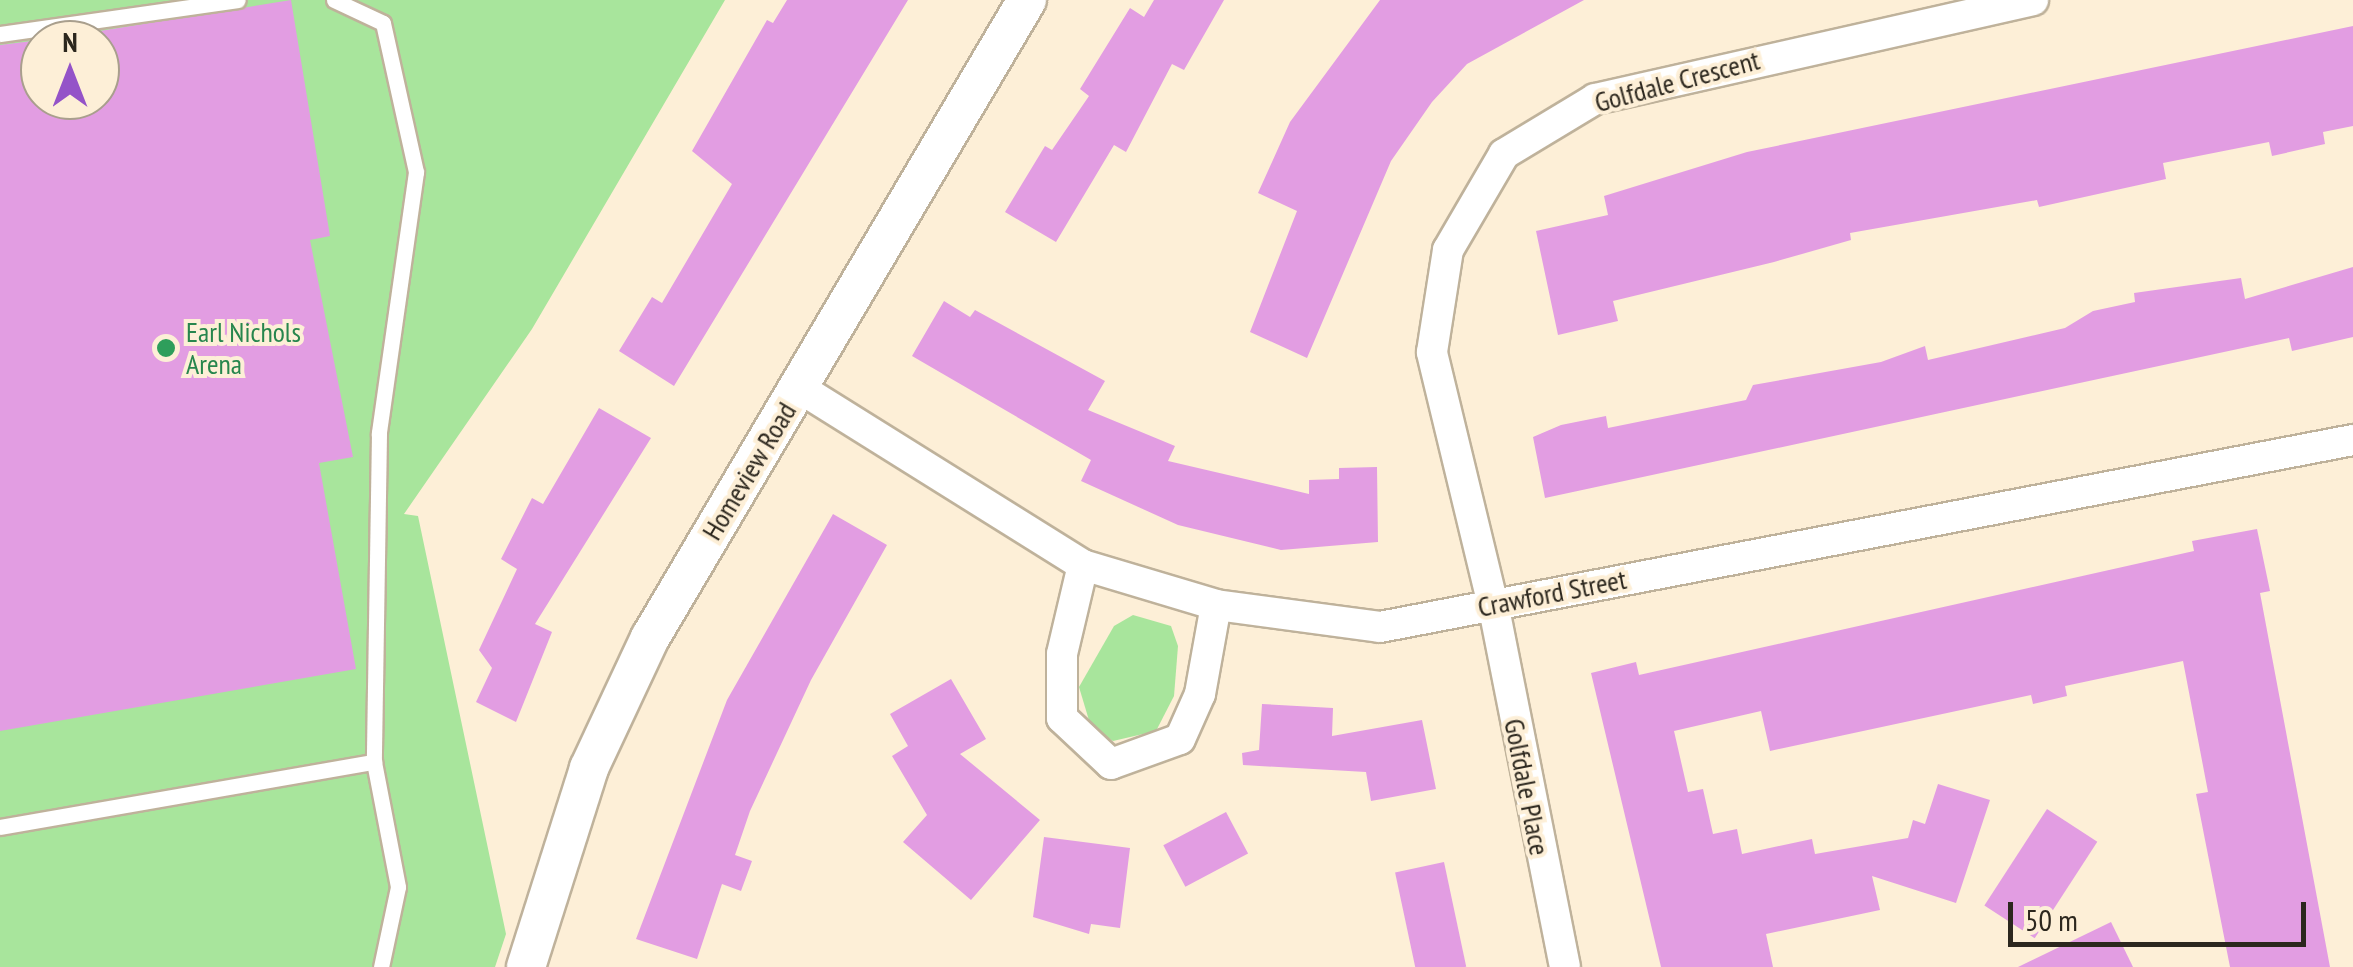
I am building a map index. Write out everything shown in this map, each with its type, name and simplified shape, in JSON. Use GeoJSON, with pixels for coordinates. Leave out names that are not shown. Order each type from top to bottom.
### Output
{"type":"FeatureCollection","features":[{"type":"Feature","properties":{"kind":"street","name":"Homeview Road"},"geometry":{"type":"LineString","coordinates":[[526,967],[589,768],[650,638],[1026,0]]}},
{"type":"Feature","properties":{"kind":"street","name":"Golfdale Crescent"},"geometry":{"type":"LineString","coordinates":[[1493,605],[1432,352],[1448,250],[1504,154],[1595,99],[2033,0]]}},
{"type":"Feature","properties":{"kind":"street","name":"Crawford Street"},"geometry":{"type":"LineString","coordinates":[[798,388],[1083,565],[1216,605],[1380,627],[2353,440]]}},
{"type":"Feature","properties":{"kind":"street"},"geometry":{"type":"LineString","coordinates":[[1083,565],[1062,654],[1062,718],[1110,764],[1180,739],[1200,694],[1216,605]]}},
{"type":"Feature","properties":{"kind":"street","name":"Golfdale Place"},"geometry":{"type":"LineString","coordinates":[[1493,605],[1566,967]]}},
{"type":"Feature","properties":{"kind":"lane"},"geometry":{"type":"LineString","coordinates":[[0,34],[238,0]]}},
{"type":"Feature","properties":{"kind":"lane"},"geometry":{"type":"LineString","coordinates":[[334,0],[383,23],[416,172],[378,433],[374,762],[398,887],[381,967]]}},
{"type":"Feature","properties":{"kind":"lane"},"geometry":{"type":"LineString","coordinates":[[0,827],[374,762]]}},
{"type":"Feature","properties":{"kind":"green space"},"geometry":{"type":"Polygon","coordinates":[[[0,0],[725,0],[532,329],[404,514],[418,516],[506,934],[495,967],[0,967],[0,0]]]}},
{"type":"Feature","properties":{"kind":"green space"},"geometry":{"type":"Polygon","coordinates":[[[1133,615],[1171,626],[1178,646],[1174,696],[1156,731],[1113,741],[1091,727],[1079,687],[1114,626],[1133,615]]]}},
{"type":"Feature","properties":{"kind":"building","name":"Earl Nichols Arena"},"geometry":{"type":"Polygon","coordinates":[[[291,0],[330,236],[310,240],[353,457],[319,463],[356,669],[0,731],[0,45],[20,42],[20,120],[120,120],[120,28],[291,0]]]}},
{"type":"Feature","properties":{"kind":"building"},"geometry":{"type":"Polygon","coordinates":[[[787,0],[908,0],[674,386],[619,351],[652,297],[662,303],[732,184],[692,151],[767,20],[773,23],[787,0]]]}},
{"type":"Feature","properties":{"kind":"building"},"geometry":{"type":"Polygon","coordinates":[[[1154,0],[1224,0],[1184,70],[1172,64],[1126,152],[1114,145],[1056,242],[1005,212],[1045,146],[1052,150],[1089,96],[1080,89],[1130,8],[1144,17],[1154,0]]]}},
{"type":"Feature","properties":{"kind":"building"},"geometry":{"type":"Polygon","coordinates":[[[1380,0],[1584,0],[1467,64],[1432,102],[1391,161],[1307,358],[1250,332],[1297,211],[1258,193],[1290,122],[1380,0]]]}},
{"type":"Feature","properties":{"kind":"building"},"geometry":{"type":"Polygon","coordinates":[[[2353,26],[2353,126],[2323,132],[2325,144],[2272,156],[2269,142],[2163,163],[2166,179],[2039,207],[2037,200],[1850,233],[1851,240],[1613,301],[1618,321],[1558,335],[1536,231],[1608,215],[1604,196],[1747,152],[2353,26]]]}},
{"type":"Feature","properties":{"kind":"building"},"geometry":{"type":"Polygon","coordinates":[[[2353,267],[2353,337],[2292,351],[2289,338],[1545,498],[1533,437],[1561,425],[1606,416],[1608,428],[1746,400],[1753,385],[1881,362],[1925,346],[1928,360],[2065,328],[2093,311],[2135,302],[2134,293],[2241,278],[2245,299],[2353,267]]]}},
{"type":"Feature","properties":{"kind":"building"},"geometry":{"type":"Polygon","coordinates":[[[944,301],[970,317],[975,310],[1105,381],[1088,410],[1175,446],[1168,461],[1309,494],[1309,480],[1339,479],[1339,468],[1377,467],[1378,542],[1281,550],[1178,525],[1081,481],[1091,460],[912,356],[944,301]]]}},
{"type":"Feature","properties":{"kind":"building"},"geometry":{"type":"Polygon","coordinates":[[[599,408],[651,438],[535,624],[552,632],[516,722],[476,702],[492,668],[479,650],[517,569],[501,559],[532,498],[543,504],[599,408]]]}},
{"type":"Feature","properties":{"kind":"building"},"geometry":{"type":"Polygon","coordinates":[[[833,514],[887,545],[811,680],[750,811],[735,855],[752,861],[741,891],[722,884],[697,959],[636,939],[727,700],[833,514]]]}},
{"type":"Feature","properties":{"kind":"building"},"geometry":{"type":"Polygon","coordinates":[[[2257,529],[2270,591],[2260,593],[2330,967],[2230,967],[2196,794],[2208,792],[2183,661],[2065,686],[2067,696],[2033,704],[2031,695],[1770,751],[1761,711],[1674,731],[1688,792],[1703,789],[1713,834],[1737,829],[1742,854],[1812,839],[1815,854],[1908,838],[1913,820],[1925,824],[1938,784],[1990,800],[1956,903],[1872,876],[1880,910],[1766,934],[1773,967],[1661,967],[1591,673],[1636,662],[1639,675],[2194,551],[2192,541],[2257,529]]]}},
{"type":"Feature","properties":{"kind":"building"},"geometry":{"type":"Polygon","coordinates":[[[951,679],[986,739],[960,754],[1040,820],[971,900],[903,842],[927,815],[892,756],[908,746],[890,714],[951,679]]]}},
{"type":"Feature","properties":{"kind":"building"},"geometry":{"type":"Polygon","coordinates":[[[1262,704],[1333,708],[1332,736],[1422,720],[1436,789],[1371,801],[1366,772],[1243,765],[1242,753],[1259,750],[1262,704]]]}},
{"type":"Feature","properties":{"kind":"building"},"geometry":{"type":"Polygon","coordinates":[[[2047,809],[2097,842],[2035,938],[1984,905],[2047,809]]]}},
{"type":"Feature","properties":{"kind":"building"},"geometry":{"type":"Polygon","coordinates":[[[1226,812],[1248,853],[1185,887],[1163,845],[1226,812]]]}},
{"type":"Feature","properties":{"kind":"building"},"geometry":{"type":"Polygon","coordinates":[[[1044,837],[1130,848],[1120,928],[1091,924],[1089,934],[1033,917],[1044,837]]]}},
{"type":"Feature","properties":{"kind":"building"},"geometry":{"type":"Polygon","coordinates":[[[1444,862],[1466,967],[1415,967],[1395,872],[1444,862]]]}},
{"type":"Feature","properties":{"kind":"building"},"geometry":{"type":"Polygon","coordinates":[[[2111,922],[2133,967],[2018,967],[2111,922]]]}},
{"type":"Feature","properties":{"kind":"place","name":"Earl Nichols Arena"},"geometry":{"type":"Point","coordinates":[166,348]}}]}
